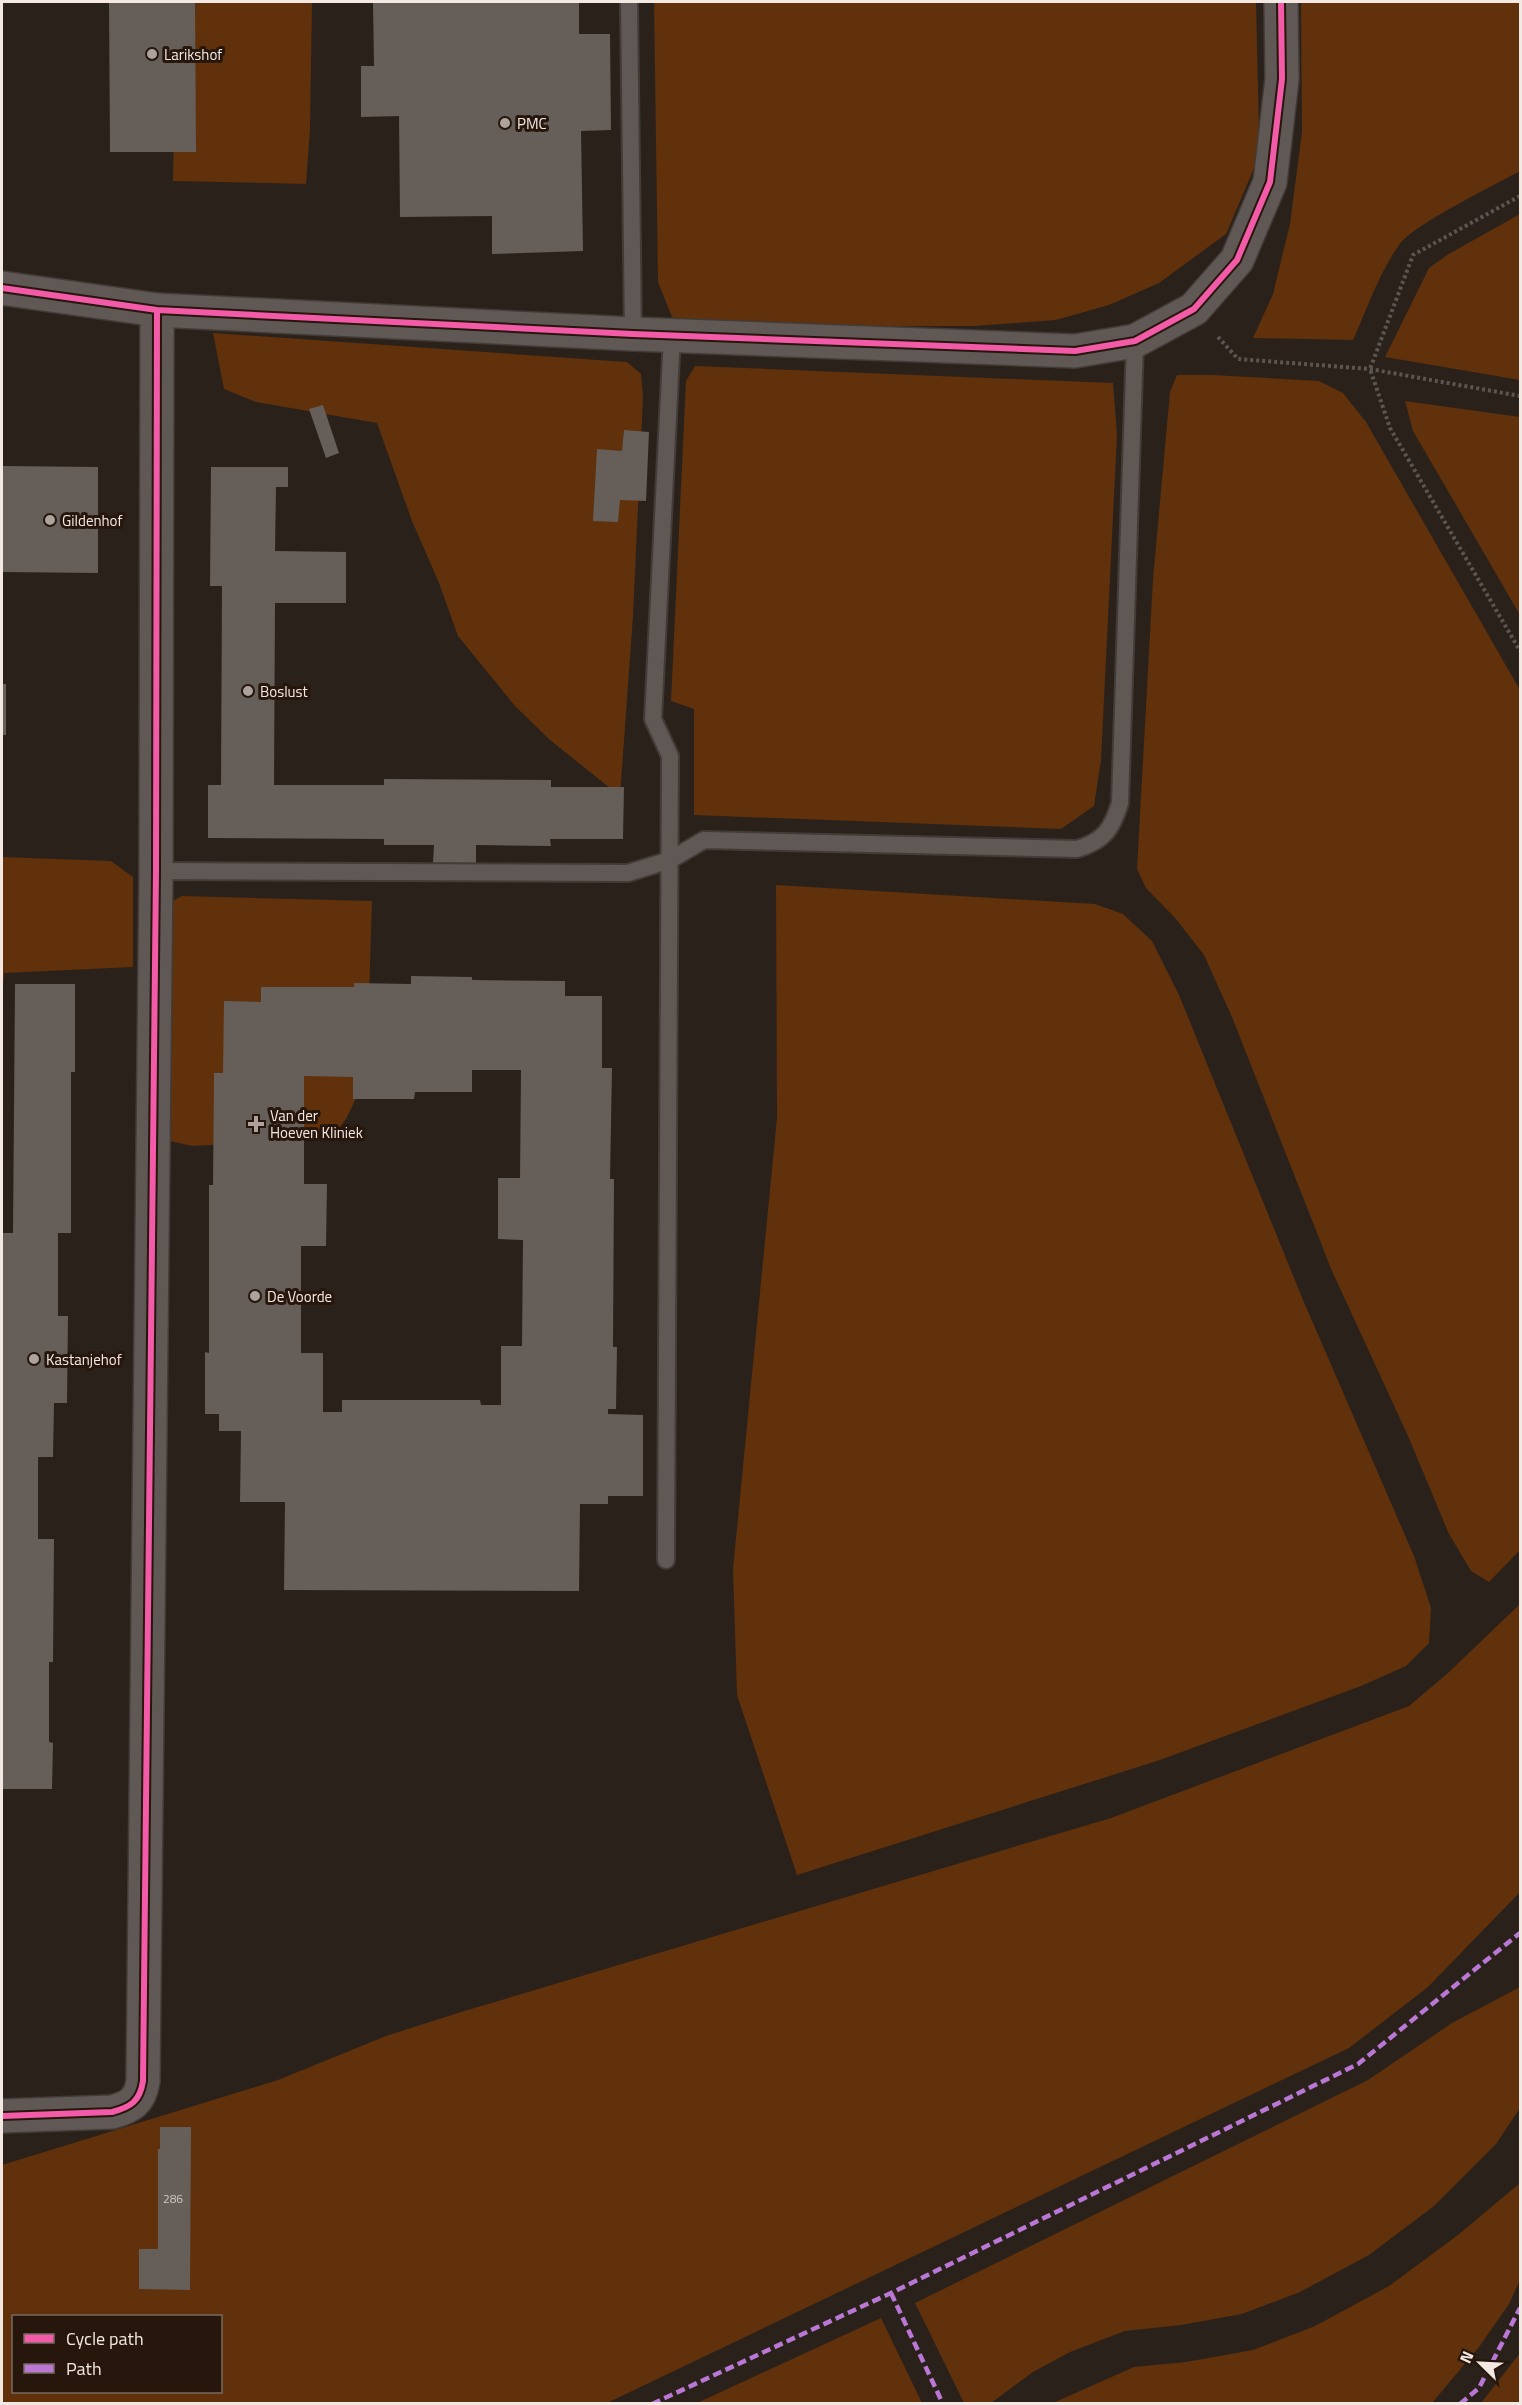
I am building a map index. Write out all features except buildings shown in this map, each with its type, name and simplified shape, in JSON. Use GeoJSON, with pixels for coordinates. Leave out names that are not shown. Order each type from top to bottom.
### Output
{"type":"FeatureCollection","features":[{"type":"Feature","properties":{"kind":"street"},"geometry":{"type":"LineString","coordinates":[[2,288],[157,310],[633,334],[1075,351],[1135,341],[1194,309],[1237,260],[1270,182],[1282,79],[1281,2]]}},
{"type":"Feature","properties":{"kind":"street"},"geometry":{"type":"LineString","coordinates":[[2,2116],[112,2112],[128,2108],[136,2102],[141,2092],[156,871],[157,310]]}},
{"type":"Feature","properties":{"kind":"lane"},"geometry":{"type":"LineString","coordinates":[[629,2],[633,334]]}},
{"type":"Feature","properties":{"kind":"lane"},"geometry":{"type":"LineString","coordinates":[[666,1560],[670,756],[653,719],[672,335]]}},
{"type":"Feature","properties":{"kind":"lane"},"geometry":{"type":"LineString","coordinates":[[156,871],[628,873],[670,860],[704,840],[1077,849],[1092,844],[1114,823],[1120,803],[1135,341]]}},
{"type":"Feature","properties":{"kind":"path"},"geometry":{"type":"LineString","coordinates":[[1521,196],[1413,255],[1370,369],[1390,428],[1521,651]]}},
{"type":"Feature","properties":{"kind":"path"},"geometry":{"type":"LineString","coordinates":[[1194,309],[1238,359],[1370,369],[1521,396]]}},
{"type":"Feature","properties":{"kind":"shaded area"},"geometry":{"type":"Polygon","coordinates":[[[195,2],[312,2],[310,130],[306,184],[173,181],[176,26],[194,26],[195,2]]]}},
{"type":"Feature","properties":{"kind":"shaded area"},"geometry":{"type":"Polygon","coordinates":[[[654,2],[1256,2],[1259,134],[1255,166],[1226,234],[1159,283],[1109,305],[1056,320],[974,326],[837,326],[674,322],[658,282],[654,2]]]}},
{"type":"Feature","properties":{"kind":"shaded area"},"geometry":{"type":"Polygon","coordinates":[[[1301,2],[1520,2],[1520,171],[1437,216],[1407,236],[1385,267],[1353,340],[1253,338],[1273,294],[1290,224],[1302,132],[1301,2]]]}},
{"type":"Feature","properties":{"kind":"shaded area"},"geometry":{"type":"Polygon","coordinates":[[[1520,214],[1520,380],[1385,357],[1429,268],[1447,255],[1520,214]]]}},
{"type":"Feature","properties":{"kind":"shaded area"},"geometry":{"type":"Polygon","coordinates":[[[213,333],[627,362],[641,374],[643,397],[633,616],[620,796],[550,740],[515,706],[458,636],[439,583],[412,521],[377,423],[256,402],[224,389],[213,333]]]}},
{"type":"Feature","properties":{"kind":"shaded area"},"geometry":{"type":"Polygon","coordinates":[[[695,366],[1113,383],[1117,435],[1101,760],[1094,806],[1061,829],[694,815],[694,709],[671,701],[686,381],[695,366]]]}},
{"type":"Feature","properties":{"kind":"shaded area"},"geometry":{"type":"Polygon","coordinates":[[[1177,375],[1319,381],[1343,393],[1366,422],[1520,690],[1520,1550],[1489,1582],[1471,1571],[1449,1534],[1408,1436],[1332,1271],[1232,1017],[1204,955],[1176,919],[1146,888],[1137,869],[1153,579],[1170,392],[1177,375]]]}},
{"type":"Feature","properties":{"kind":"shaded area"},"geometry":{"type":"Polygon","coordinates":[[[1405,401],[1520,417],[1520,615],[1413,431],[1405,401]]]}},
{"type":"Feature","properties":{"kind":"shaded area"},"geometry":{"type":"Polygon","coordinates":[[[2,857],[111,861],[133,877],[133,967],[4,973],[2,999],[2,857]]]}},
{"type":"Feature","properties":{"kind":"shaded area"},"geometry":{"type":"Polygon","coordinates":[[[776,885],[1095,904],[1123,914],[1152,941],[1179,995],[1303,1300],[1414,1556],[1431,1608],[1429,1643],[1406,1666],[1361,1686],[1160,1760],[797,1875],[737,1695],[733,1569],[777,1118],[776,885]]]}},
{"type":"Feature","properties":{"kind":"shaded area"},"geometry":{"type":"Polygon","coordinates":[[[182,896],[372,901],[367,1061],[361,1088],[346,1119],[328,1136],[306,1140],[192,1146],[170,1141],[168,903],[182,896]]]}},
{"type":"Feature","properties":{"kind":"shaded area"},"geometry":{"type":"Polygon","coordinates":[[[1520,1604],[1520,1892],[1428,1987],[1349,2048],[607,2403],[2,2404],[2,2165],[278,2080],[386,2036],[461,2012],[1111,1818],[1409,1706],[1448,1673],[1520,1604]]]}},
{"type":"Feature","properties":{"kind":"shaded area"},"geometry":{"type":"Polygon","coordinates":[[[1520,1987],[1520,2108],[1496,2144],[1434,2206],[1369,2255],[1300,2292],[1242,2314],[1181,2325],[1125,2331],[1070,2352],[1033,2372],[991,2403],[964,2403],[915,2303],[1368,2080],[1452,2023],[1520,1987]]]}},
{"type":"Feature","properties":{"kind":"shaded area"},"geometry":{"type":"Polygon","coordinates":[[[1520,2183],[1520,2280],[1509,2304],[1479,2347],[1432,2403],[1053,2403],[1134,2367],[1186,2362],[1253,2350],[1315,2326],[1389,2286],[1458,2235],[1520,2183]]]}},
{"type":"Feature","properties":{"kind":"shaded area"},"geometry":{"type":"Polygon","coordinates":[[[881,2318],[922,2403],[697,2403],[881,2318]]]}},
{"type":"Feature","properties":{"kind":"shaded area"},"geometry":{"type":"Polygon","coordinates":[[[1520,2353],[1520,2403],[1481,2403],[1520,2353]]]}},
{"type":"Feature","properties":{"kind":"marked path"},"geometry":{"type":"LineString","coordinates":[[652,2404],[891,2293],[1358,2064],[1520,1933]]}},
{"type":"Feature","properties":{"kind":"marked path"},"geometry":{"type":"LineString","coordinates":[[891,2293],[943,2404]]}},
{"type":"Feature","properties":{"kind":"marked path"},"geometry":{"type":"LineString","coordinates":[[1460,2404],[1479,2388],[1520,2308]]}},
{"type":"Feature","properties":{"kind":"cycle path"},"geometry":{"type":"LineString","coordinates":[[2,288],[157,310],[633,334],[1075,351],[1135,341],[1194,309],[1237,260],[1270,182],[1282,79],[1281,2]]}},
{"type":"Feature","properties":{"kind":"cycle path"},"geometry":{"type":"LineString","coordinates":[[2,2116],[112,2112],[134,2102],[140,2094],[143,2081],[156,871],[157,310]]}},
{"type":"Feature","properties":{"kind":"place","name":"Larikshof"},"geometry":{"type":"Point","coordinates":[152,54]}},
{"type":"Feature","properties":{"kind":"place","name":"PMC"},"geometry":{"type":"Point","coordinates":[505,123]}},
{"type":"Feature","properties":{"kind":"place","name":"Gildenhof"},"geometry":{"type":"Point","coordinates":[50,520]}},
{"type":"Feature","properties":{"kind":"place","name":"Boslust"},"geometry":{"type":"Point","coordinates":[248,691]}},
{"type":"Feature","properties":{"kind":"place","name":"Van der Hoeven Kliniek"},"geometry":{"type":"Point","coordinates":[256,1124]}},
{"type":"Feature","properties":{"kind":"place","name":"De Voorde"},"geometry":{"type":"Point","coordinates":[255,1296]}},
{"type":"Feature","properties":{"kind":"place","name":"Kastanjehof"},"geometry":{"type":"Point","coordinates":[34,1359]}}]}
